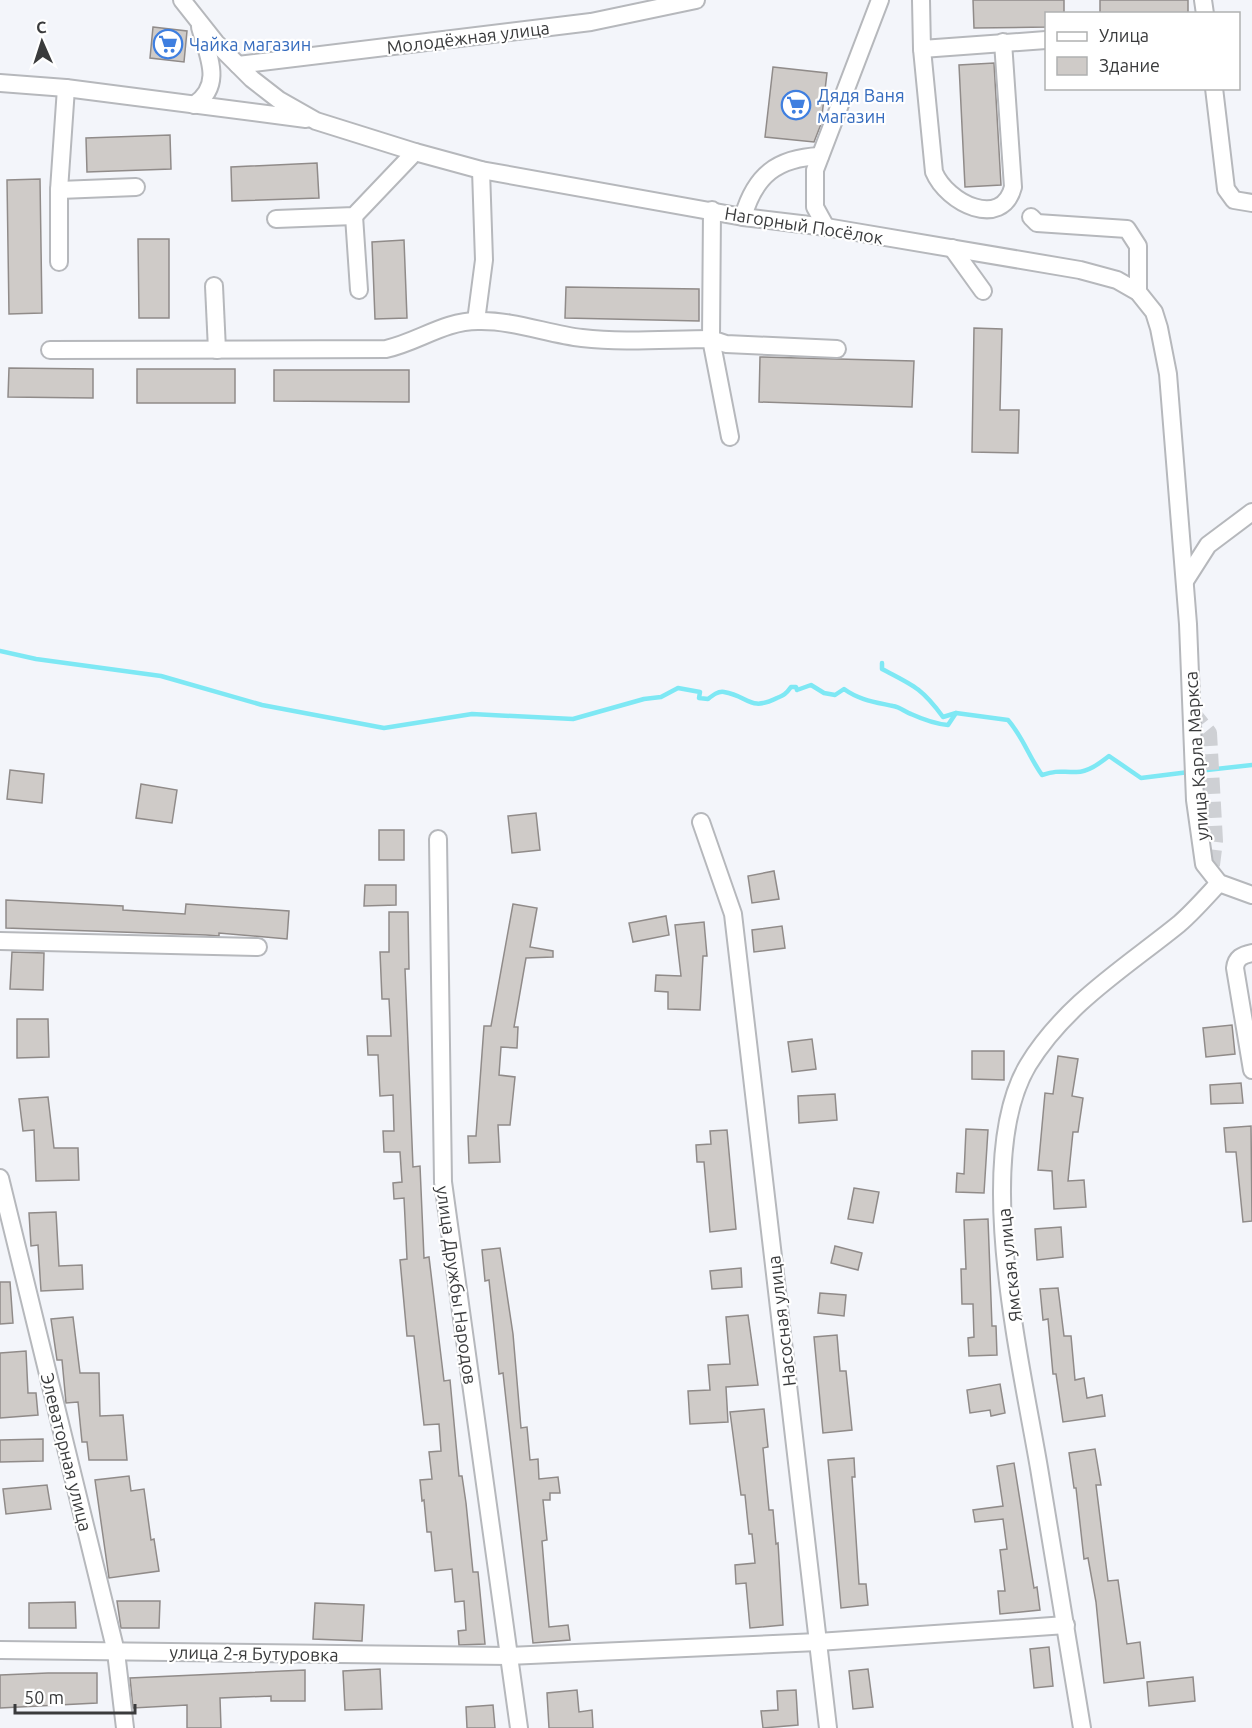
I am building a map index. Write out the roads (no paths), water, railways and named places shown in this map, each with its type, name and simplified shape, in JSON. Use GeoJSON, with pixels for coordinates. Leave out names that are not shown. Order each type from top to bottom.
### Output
{"type":"FeatureCollection","features":[{"type":"Feature","properties":{"kind":"street","name":"Нагорный Посёлок"},"geometry":{"type":"LineString","coordinates":[[182,0],[199,23],[267,92],[316,121],[415,152],[481,170],[743,216],[826,227],[1104,275],[1138,292],[1154,312],[1166,358],[1188,624]]}},
{"type":"Feature","properties":{"kind":"street","name":"Молодёжная улица"},"geometry":{"type":"LineString","coordinates":[[238,65],[591,22],[696,0]]}},
{"type":"Feature","properties":{"kind":"street"},"geometry":{"type":"LineString","coordinates":[[826,227],[816,211],[813,192],[814,178],[820,156],[880,0]]}},
{"type":"Feature","properties":{"kind":"street"},"geometry":{"type":"LineString","coordinates":[[921,0],[922,49],[934,172],[941,187],[952,197],[974,208],[992,208],[1006,201],[1013,187],[1003,42]]}},
{"type":"Feature","properties":{"kind":"street"},"geometry":{"type":"LineString","coordinates":[[194,105],[208,94],[212,84],[211,69],[199,23]]}},
{"type":"Feature","properties":{"kind":"street"},"geometry":{"type":"LineString","coordinates":[[922,49],[1045,40]]}},
{"type":"Feature","properties":{"kind":"street"},"geometry":{"type":"LineString","coordinates":[[0,83],[66,88],[316,121]]}},
{"type":"Feature","properties":{"kind":"street"},"geometry":{"type":"LineString","coordinates":[[59,262],[59,190],[66,88]]}},
{"type":"Feature","properties":{"kind":"street"},"geometry":{"type":"LineString","coordinates":[[1214,90],[1226,189],[1234,200],[1252,203]]}},
{"type":"Feature","properties":{"kind":"street"},"geometry":{"type":"LineString","coordinates":[[276,219],[354,216],[415,152]]}},
{"type":"Feature","properties":{"kind":"street"},"geometry":{"type":"LineString","coordinates":[[743,216],[750,196],[772,169],[791,159],[820,156]]}},
{"type":"Feature","properties":{"kind":"street"},"geometry":{"type":"LineString","coordinates":[[477,321],[484,260],[481,170]]}},
{"type":"Feature","properties":{"kind":"street"},"geometry":{"type":"LineString","coordinates":[[59,190],[136,187]]}},
{"type":"Feature","properties":{"kind":"street"},"geometry":{"type":"LineString","coordinates":[[712,210],[711,339],[730,437]]}},
{"type":"Feature","properties":{"kind":"street"},"geometry":{"type":"LineString","coordinates":[[354,216],[359,290]]}},
{"type":"Feature","properties":{"kind":"street"},"geometry":{"type":"LineString","coordinates":[[1031,217],[1037,223],[1127,229],[1137,246],[1138,292]]}},
{"type":"Feature","properties":{"kind":"street"},"geometry":{"type":"LineString","coordinates":[[952,248],[983,291]]}},
{"type":"Feature","properties":{"kind":"street"},"geometry":{"type":"LineString","coordinates":[[214,286],[217,350]]}},
{"type":"Feature","properties":{"kind":"street"},"geometry":{"type":"LineString","coordinates":[[50,350],[386,349],[399,346],[447,325],[477,321],[500,323],[584,339],[711,339],[726,344],[837,349]]}},
{"type":"Feature","properties":{"kind":"street"},"geometry":{"type":"LineString","coordinates":[[1185,581],[1208,545],[1252,512]]}},
{"type":"Feature","properties":{"kind":"street","name":"улица Карла Маркса"},"geometry":{"type":"LineString","coordinates":[[1188,624],[1191,689],[1180,694],[1193,859],[1204,864],[1219,883]]}},
{"type":"Feature","properties":{"kind":"street","name":"Насосная улица"},"geometry":{"type":"LineString","coordinates":[[701,822],[733,914],[828,1728]]}},
{"type":"Feature","properties":{"kind":"street","name":"улица Дружбы Народов"},"geometry":{"type":"LineString","coordinates":[[438,839],[443,1182],[519,1728]]}},
{"type":"Feature","properties":{"kind":"street"},"geometry":{"type":"LineString","coordinates":[[1219,883],[1252,896]]}},
{"type":"Feature","properties":{"kind":"street","name":"Ямская улица"},"geometry":{"type":"LineString","coordinates":[[1082,1728],[1010,1298],[1003,1214],[1005,1130],[1013,1096],[1029,1063],[1069,1012],[1108,978],[1181,922],[1219,883]]}},
{"type":"Feature","properties":{"kind":"street"},"geometry":{"type":"LineString","coordinates":[[0,941],[258,946]]}},
{"type":"Feature","properties":{"kind":"street"},"geometry":{"type":"LineString","coordinates":[[1252,953],[1240,957],[1236,961],[1235,968],[1252,1070]]}},
{"type":"Feature","properties":{"kind":"street","name":"Элеваторная улица"},"geometry":{"type":"LineString","coordinates":[[0,1178],[116,1652],[124,1728]]}},
{"type":"Feature","properties":{"kind":"street","name":"улица 2-я Бутуровка"},"geometry":{"type":"LineString","coordinates":[[0,1650],[508,1656],[818,1642],[1066,1625]]}},
{"type":"Feature","properties":{"kind":"waterway"},"geometry":{"type":"LineString","coordinates":[[0,651],[36,659],[161,676],[262,705],[384,728],[472,714],[573,719],[644,699],[661,697],[678,688],[700,692],[699,698],[708,699],[724,692],[760,704],[781,696],[791,687],[796,687],[797,690],[811,685],[824,693],[835,695],[844,689],[861,698],[948,725],[956,713],[1008,720],[1042,775],[1084,771],[1109,756],[1141,778],[1189,772]]}},
{"type":"Feature","properties":{"kind":"waterway"},"geometry":{"type":"LineString","coordinates":[[882,663],[882,669],[916,688],[943,717],[956,713]]}},
{"type":"Feature","properties":{"kind":"waterway"},"geometry":{"type":"LineString","coordinates":[[1198,771],[1252,765]]}},
{"type":"Feature","properties":{"kind":"tunnel"},"geometry":{"type":"LineString","coordinates":[[1192,712],[1209,733],[1215,841],[1211,873]]}},
{"type":"Feature","properties":{"kind":"place","name":"Чайка магазин"},"geometry":{"type":"Point","coordinates":[168,44]}},
{"type":"Feature","properties":{"kind":"place","name":"Дядя Ваня магазин"},"geometry":{"type":"Point","coordinates":[796,105]}}]}
